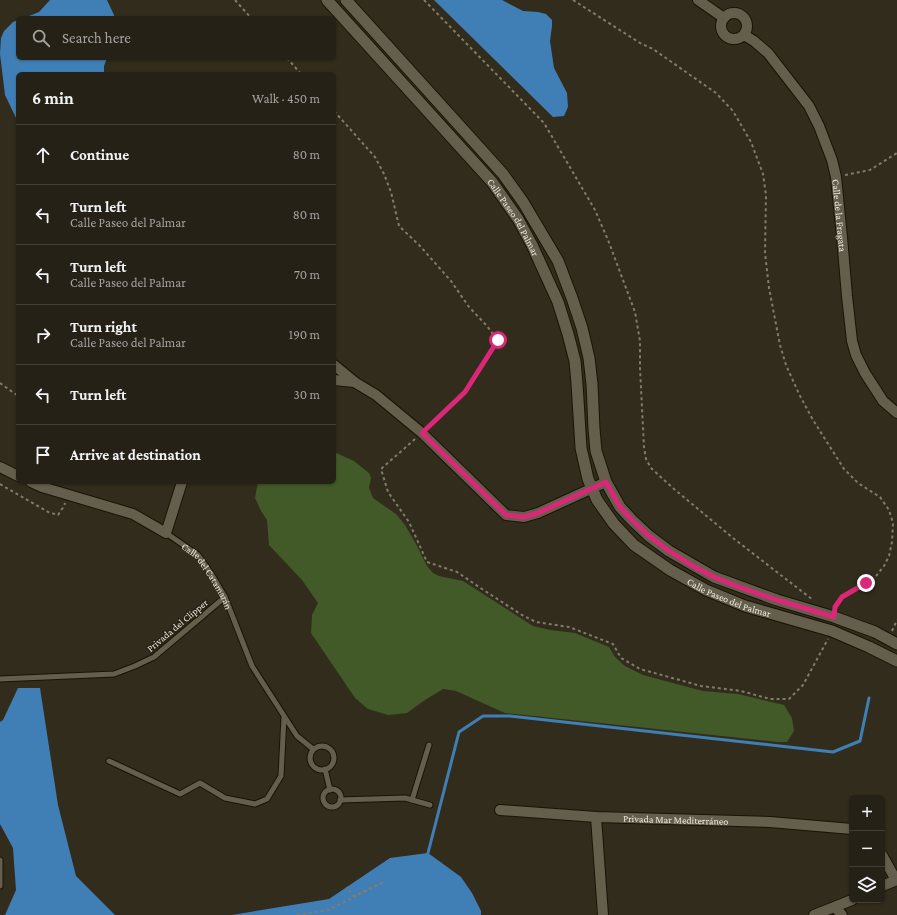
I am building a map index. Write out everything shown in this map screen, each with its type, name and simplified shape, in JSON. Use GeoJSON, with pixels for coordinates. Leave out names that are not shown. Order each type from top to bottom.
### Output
{"type":"FeatureCollection","features":[{"type":"Feature","properties":{"kind":"street","name":"Calle Paseo del Palmar"},"geometry":{"type":"LineString","coordinates":[[327,0],[492,182],[522,225],[558,302],[568,334],[575,361],[581,448],[588,479],[597,500],[614,524],[634,545],[670,570],[706,590],[745,606],[832,631],[897,661]]}},
{"type":"Feature","properties":{"kind":"street","name":"Calle Paseo del Palmar"},"geometry":{"type":"LineString","coordinates":[[346,0],[503,174],[523,202],[558,261],[582,328],[589,358],[596,451],[606,482],[620,507],[649,536],[669,551],[714,577],[777,600],[834,617],[875,632],[897,644]]}},
{"type":"Feature","properties":{"kind":"street"},"geometry":{"type":"LineString","coordinates":[[698,0],[724,18]]}},
{"type":"Feature","properties":{"kind":"street"},"geometry":{"type":"LineString","coordinates":[[736,13],[743,16],[747,22],[747,29],[744,35],[738,38],[726,36],[722,30],[721,24],[724,18],[730,14],[736,13]]}},
{"type":"Feature","properties":{"kind":"street","name":"Calle de la Fragata"},"geometry":{"type":"LineString","coordinates":[[744,35],[768,53],[809,106],[819,126],[832,160],[836,177],[847,296],[852,340],[856,355],[883,402],[897,413]]}},
{"type":"Feature","properties":{"kind":"street"},"geometry":{"type":"LineString","coordinates":[[336,367],[356,383],[376,395],[422,433],[506,515],[524,517],[538,513],[606,482]]}},
{"type":"Feature","properties":{"kind":"street"},"geometry":{"type":"LineString","coordinates":[[336,380],[356,383]]}},
{"type":"Feature","properties":{"kind":"street"},"geometry":{"type":"LineString","coordinates":[[0,467],[16,475]]}},
{"type":"Feature","properties":{"kind":"street","name":"Calle del Catamarán"},"geometry":{"type":"LineString","coordinates":[[35,484],[133,514],[166,532]]}},
{"type":"Feature","properties":{"kind":"street"},"geometry":{"type":"LineString","coordinates":[[166,532],[181,484]]}},
{"type":"Feature","properties":{"kind":"street"},"geometry":{"type":"LineString","coordinates":[[869,647],[875,632]]}},
{"type":"Feature","properties":{"kind":"street","name":"Privada Mar Mediterráneo"},"geometry":{"type":"LineString","coordinates":[[500,810],[596,817],[770,822],[849,829]]}},
{"type":"Feature","properties":{"kind":"street"},"geometry":{"type":"LineString","coordinates":[[596,817],[603,915]]}},
{"type":"Feature","properties":{"kind":"street"},"geometry":{"type":"LineString","coordinates":[[885,860],[896,880],[885,885]]}},
{"type":"Feature","properties":{"kind":"street"},"geometry":{"type":"LineString","coordinates":[[814,915],[838,911],[849,902]]}},
{"type":"Feature","properties":{"kind":"lane","name":"Calle del Catamarán"},"geometry":{"type":"LineString","coordinates":[[166,532],[198,555],[212,575],[225,597],[252,666],[297,736],[313,749]]}},
{"type":"Feature","properties":{"kind":"lane","name":"Privada del Clipper"},"geometry":{"type":"LineString","coordinates":[[0,679],[114,674],[154,657],[225,597]]}},
{"type":"Feature","properties":{"kind":"lane"},"geometry":{"type":"LineString","coordinates":[[109,761],[180,794],[200,783],[225,798],[255,804],[267,799],[281,776],[284,717]]}},
{"type":"Feature","properties":{"kind":"lane"},"geometry":{"type":"LineString","coordinates":[[412,800],[429,745]]}},
{"type":"Feature","properties":{"kind":"lane"},"geometry":{"type":"LineString","coordinates":[[323,746],[327,747],[332,752],[334,759],[333,762],[326,769],[318,770],[310,763],[310,755],[313,749],[323,746]]}},
{"type":"Feature","properties":{"kind":"lane"},"geometry":{"type":"LineString","coordinates":[[326,769],[330,790]]}},
{"type":"Feature","properties":{"kind":"lane"},"geometry":{"type":"LineString","coordinates":[[330,790],[337,791],[339,794],[339,803],[333,807],[330,807],[324,803],[323,799],[325,793],[330,790]]}},
{"type":"Feature","properties":{"kind":"lane"},"geometry":{"type":"LineString","coordinates":[[340,800],[404,798],[430,805]]}},
{"type":"Feature","properties":{"kind":"lane"},"geometry":{"type":"LineString","coordinates":[[0,860],[0,886]]}},
{"type":"Feature","properties":{"kind":"path"},"geometry":{"type":"LineString","coordinates":[[235,0],[249,16]]}},
{"type":"Feature","properties":{"kind":"path"},"geometry":{"type":"LineString","coordinates":[[424,0],[544,123],[595,210],[635,312],[640,341],[644,447],[646,459],[651,468],[733,538],[816,602]]}},
{"type":"Feature","properties":{"kind":"path"},"geometry":{"type":"LineString","coordinates":[[573,0],[640,43],[653,49],[716,93],[733,111],[752,142],[763,174],[766,195],[765,253],[769,288],[780,345],[786,365],[813,420],[844,469],[858,483],[880,497],[889,510],[893,523],[892,542],[889,556],[884,566],[876,576],[842,597],[835,607],[834,617]]}},
{"type":"Feature","properties":{"kind":"path"},"geometry":{"type":"LineString","coordinates":[[289,60],[299,72]]}},
{"type":"Feature","properties":{"kind":"path"},"geometry":{"type":"LineString","coordinates":[[336,113],[375,157],[391,192],[399,226],[420,246],[451,281],[469,307],[498,340],[465,392],[381,469],[388,492],[409,522],[427,562],[457,572],[515,611],[536,622],[569,627],[613,644],[621,658],[640,669],[702,686],[741,691],[770,698],[788,698],[803,685],[832,631]]}},
{"type":"Feature","properties":{"kind":"path"},"geometry":{"type":"LineString","coordinates":[[836,177],[870,170],[897,153]]}},
{"type":"Feature","properties":{"kind":"path"},"geometry":{"type":"LineString","coordinates":[[0,383],[16,395]]}},
{"type":"Feature","properties":{"kind":"path"},"geometry":{"type":"LineString","coordinates":[[0,484],[48,512],[58,515],[64,506],[68,495]]}},
{"type":"Feature","properties":{"kind":"path"},"geometry":{"type":"LineString","coordinates":[[297,915],[328,910],[384,882],[353,896],[347,887]]}},
{"type":"Feature","properties":{"kind":"green space"},"geometry":{"type":"Polygon","coordinates":[[[336,453],[354,461],[369,473],[371,478],[369,488],[373,498],[396,514],[405,525],[427,566],[433,573],[439,576],[463,581],[533,626],[575,633],[609,647],[615,657],[625,666],[643,675],[703,691],[738,694],[784,705],[792,718],[794,731],[787,742],[778,742],[505,713],[456,691],[443,689],[407,713],[388,715],[368,709],[355,698],[311,633],[312,615],[318,603],[302,580],[269,545],[267,520],[255,498],[258,484],[336,484],[336,453]]]}},
{"type":"Feature","properties":{"kind":"water"},"geometry":{"type":"Polygon","coordinates":[[[50,0],[107,0],[114,16],[29,16],[39,12],[50,0]]]}},
{"type":"Feature","properties":{"kind":"water"},"geometry":{"type":"Polygon","coordinates":[[[434,0],[502,0],[523,11],[546,14],[552,20],[550,41],[554,68],[567,93],[568,107],[564,116],[553,117],[434,0]]]}},
{"type":"Feature","properties":{"kind":"water"},"geometry":{"type":"Polygon","coordinates":[[[16,21],[16,60],[106,60],[104,72],[16,72],[16,118],[5,95],[0,54],[1,38],[4,31],[16,21]]]}},
{"type":"Feature","properties":{"kind":"water"},"geometry":{"type":"Polygon","coordinates":[[[18,688],[40,688],[58,805],[76,876],[115,915],[5,915],[16,890],[13,848],[0,824],[0,722],[3,720],[18,688]]]}},
{"type":"Feature","properties":{"kind":"water"},"geometry":{"type":"Polygon","coordinates":[[[428,853],[461,877],[472,893],[481,911],[481,915],[232,915],[329,899],[390,858],[428,853]]]}},
{"type":"Feature","properties":{"kind":"waterway"},"geometry":{"type":"LineString","coordinates":[[428,853],[459,732],[483,716],[510,716],[833,752],[860,741],[869,698]]}},
{"type":"Feature","properties":{"kind":"route"},"geometry":{"type":"LineString","coordinates":[[498,340],[465,392],[422,433],[506,515],[524,517],[538,513],[606,482],[620,507],[649,536],[693,566],[714,577],[739,587],[834,617],[835,607],[842,597],[866,583]]}}]}
